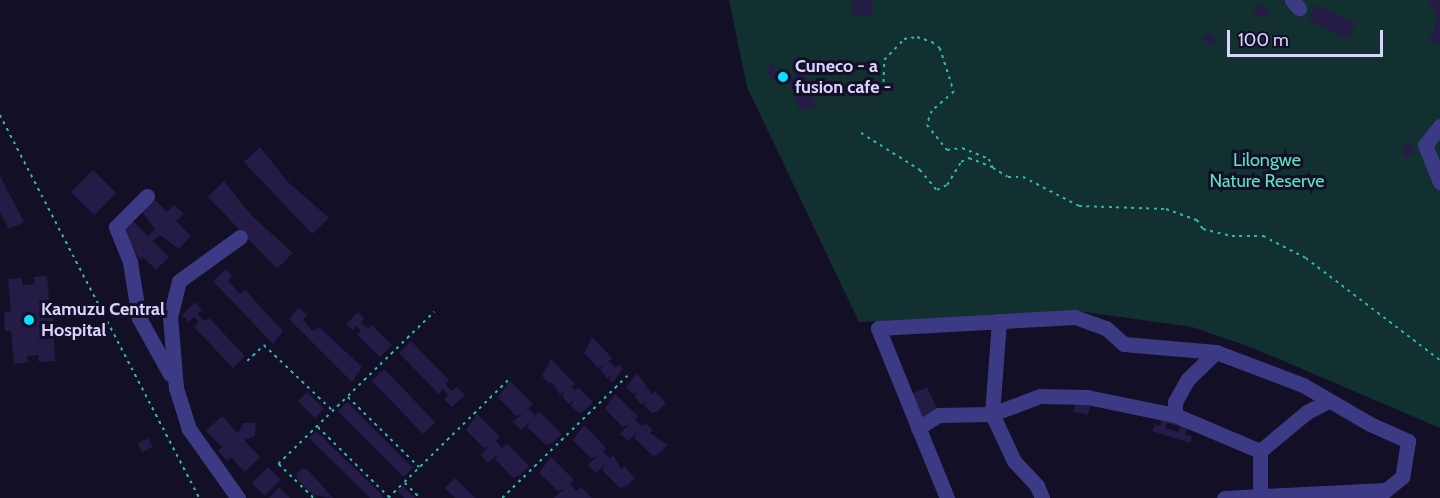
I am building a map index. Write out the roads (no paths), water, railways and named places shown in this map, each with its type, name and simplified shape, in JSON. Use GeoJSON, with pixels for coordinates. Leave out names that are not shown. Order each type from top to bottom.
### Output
{"type":"FeatureCollection","features":[{"type":"Feature","properties":{"kind":"street"},"geometry":{"type":"LineString","coordinates":[[1440,126],[1425,145],[1440,182]]}},
{"type":"Feature","properties":{"kind":"street"},"geometry":{"type":"LineString","coordinates":[[147,196],[116,227],[130,262],[139,318],[176,388],[189,429],[238,498]]}},
{"type":"Feature","properties":{"kind":"street"},"geometry":{"type":"LineString","coordinates":[[176,388],[170,317],[175,288],[240,237]]}},
{"type":"Feature","properties":{"kind":"street"},"geometry":{"type":"LineString","coordinates":[[947,498],[878,328],[1075,317],[1106,328],[1124,344],[1216,352],[1303,385],[1329,401],[1408,441],[1402,477],[1386,490],[1224,498]]}},
{"type":"Feature","properties":{"kind":"street"},"geometry":{"type":"LineString","coordinates":[[999,321],[992,414],[1014,461],[1037,486],[1042,498]]}},
{"type":"Feature","properties":{"kind":"street"},"geometry":{"type":"LineString","coordinates":[[1174,415],[1176,402],[1188,379],[1216,352]]}},
{"type":"Feature","properties":{"kind":"street"},"geometry":{"type":"LineString","coordinates":[[918,428],[939,415],[992,414],[1040,396],[1087,397],[1174,415],[1260,451]]}},
{"type":"Feature","properties":{"kind":"street"},"geometry":{"type":"LineString","coordinates":[[1260,451],[1307,412],[1329,401]]}},
{"type":"Feature","properties":{"kind":"street"},"geometry":{"type":"LineString","coordinates":[[1260,451],[1260,496]]}},
{"type":"Feature","properties":{"kind":"place","name":"Cuneco - a fusion cafe -"},"geometry":{"type":"Point","coordinates":[783,77]}},
{"type":"Feature","properties":{"kind":"place","name":"Kamuzu Central Hospital"},"geometry":{"type":"Point","coordinates":[29,320]}},
{"type":"Feature","properties":{"kind":"park label","name":"Lilongwe Nature Reserve"},"geometry":{"type":"Point","coordinates":[1267,171]}}]}
